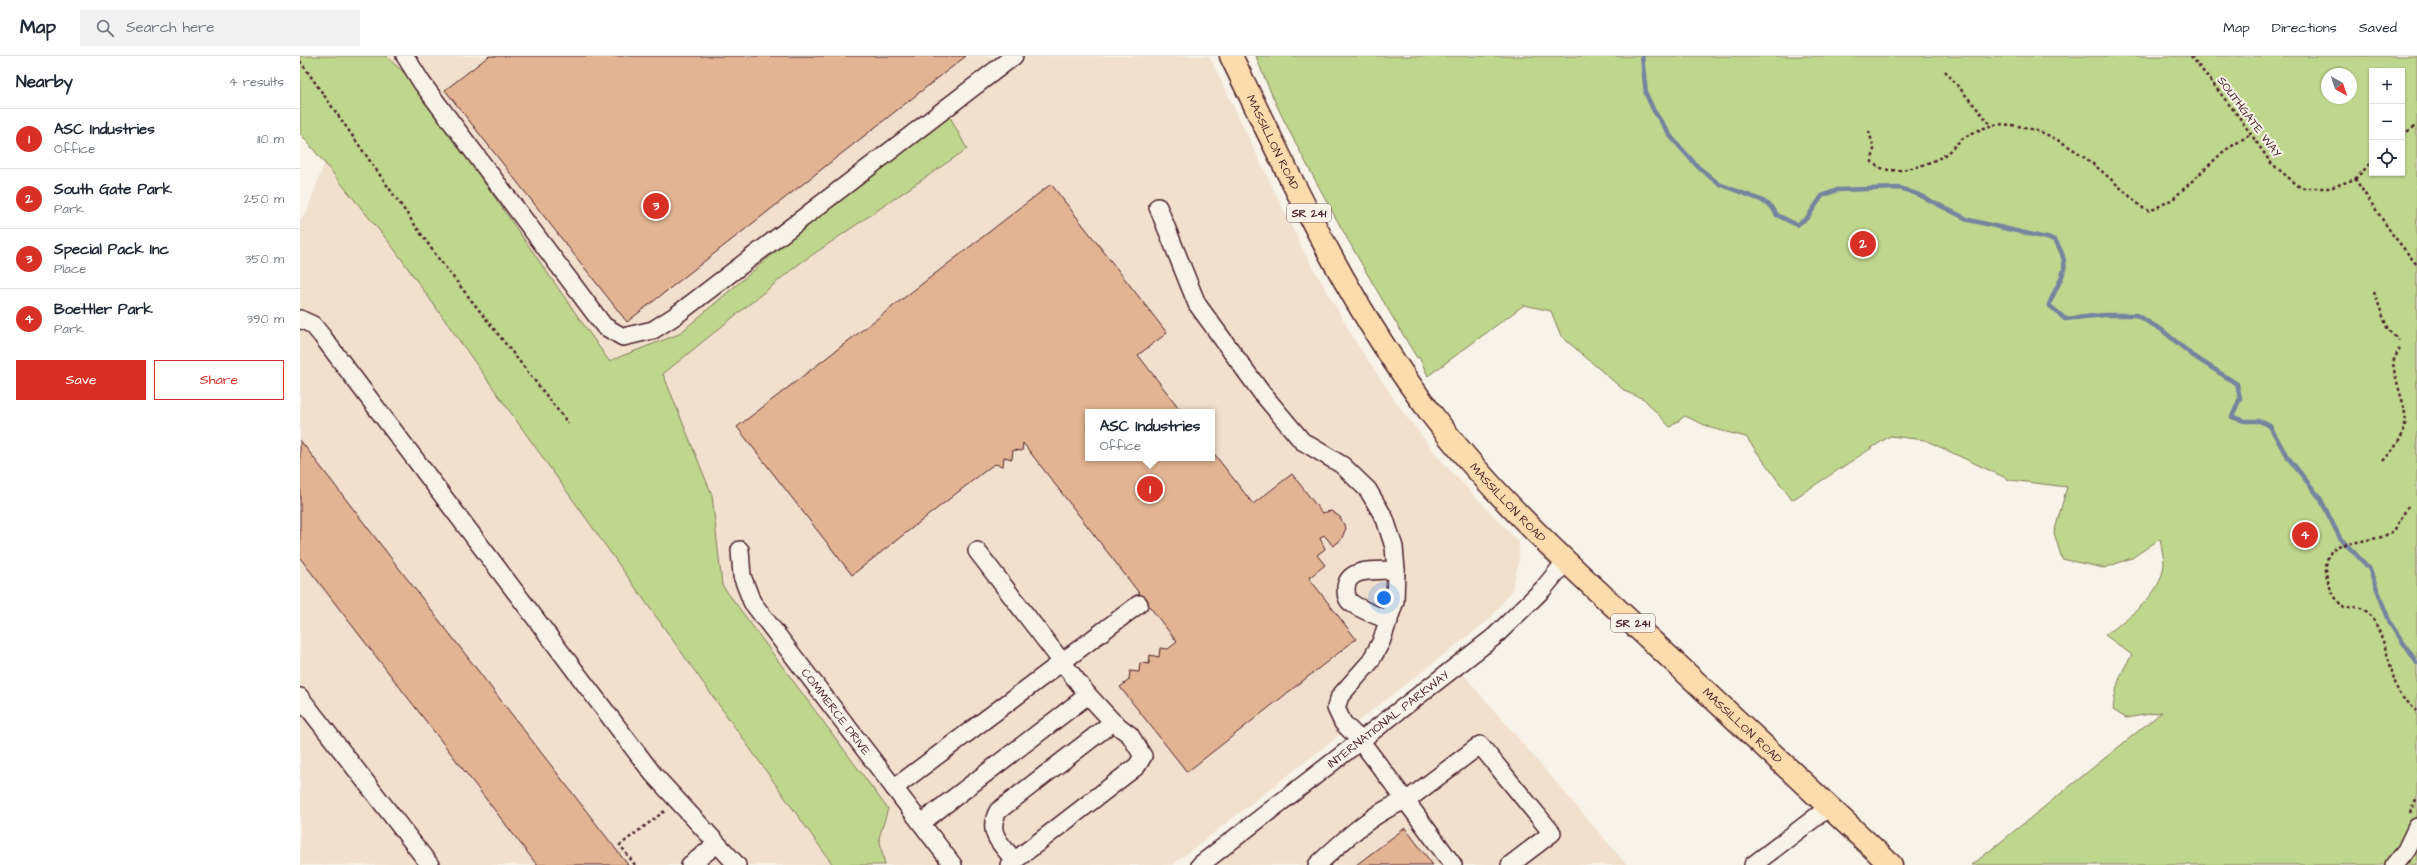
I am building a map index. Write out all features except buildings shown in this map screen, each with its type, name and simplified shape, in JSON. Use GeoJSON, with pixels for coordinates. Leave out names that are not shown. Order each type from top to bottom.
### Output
{"type":"FeatureCollection","features":[{"type":"Feature","properties":{"kind":"main road","name":"MASSILLON ROAD"},"geometry":{"type":"LineString","coordinates":[[1231,56],[1339,273],[1396,366],[1433,416],[1474,467],[1566,561],[1891,865]]}},
{"type":"Feature","properties":{"kind":"street"},"geometry":{"type":"LineString","coordinates":[[405,56],[422,83],[604,326],[623,337],[653,330],[675,316],[1014,56]]}},
{"type":"Feature","properties":{"kind":"street"},"geometry":{"type":"LineString","coordinates":[[1158,207],[1197,304],[1261,392],[1302,441],[1342,465],[1368,490],[1385,519],[1394,547],[1396,570],[1395,601],[1389,621],[1370,662],[1340,696],[1336,708],[1343,723],[1360,740],[1452,865]]}},
{"type":"Feature","properties":{"kind":"street"},"geometry":{"type":"LineString","coordinates":[[300,319],[313,325],[322,336],[653,774],[737,865]]}},
{"type":"Feature","properties":{"kind":"street","name":"COMMERCE DRIVE"},"geometry":{"type":"LineString","coordinates":[[740,550],[742,576],[752,602],[953,865]]}},
{"type":"Feature","properties":{"kind":"street"},"geometry":{"type":"LineString","coordinates":[[977,551],[1088,695],[1113,722],[1130,735],[1143,756],[1137,766],[1012,863],[993,829],[992,821],[998,811],[1113,722]]}},
{"type":"Feature","properties":{"kind":"street","name":"INTERNATIONAL PARKWAY"},"geometry":{"type":"LineString","coordinates":[[1200,865],[1494,637],[1538,594],[1566,561]]}},
{"type":"Feature","properties":{"kind":"street"},"geometry":{"type":"LineString","coordinates":[[1389,621],[1350,601],[1345,593],[1347,583],[1354,574],[1365,571],[1396,570]]}},
{"type":"Feature","properties":{"kind":"street"},"geometry":{"type":"LineString","coordinates":[[894,788],[1139,604]]}},
{"type":"Feature","properties":{"kind":"street"},"geometry":{"type":"LineString","coordinates":[[921,823],[1088,695]]}},
{"type":"Feature","properties":{"kind":"street"},"geometry":{"type":"LineString","coordinates":[[300,697],[430,865]]}},
{"type":"Feature","properties":{"kind":"street"},"geometry":{"type":"LineString","coordinates":[[1317,865],[1391,805],[1406,801],[1480,745],[1552,833],[1510,865]]}},
{"type":"Feature","properties":{"kind":"street"},"geometry":{"type":"LineString","coordinates":[[1753,865],[1829,807]]}},
{"type":"Feature","properties":{"kind":"street"},"geometry":{"type":"LineString","coordinates":[[2394,865],[2406,850],[2417,827]]}},
{"type":"Feature","properties":{"kind":"street"},"geometry":{"type":"LineString","coordinates":[[690,865],[717,844]]}},
{"type":"Feature","properties":{"kind":"path","name":"SOUTHGATE WAY"},"geometry":{"type":"LineString","coordinates":[[2191,56],[2251,134],[2271,163],[2301,188],[2330,188],[2355,179]]}},
{"type":"Feature","properties":{"kind":"path"},"geometry":{"type":"LineString","coordinates":[[300,62],[438,258],[568,423]]}},
{"type":"Feature","properties":{"kind":"path"},"geometry":{"type":"LineString","coordinates":[[1945,71],[1991,125]]}},
{"type":"Feature","properties":{"kind":"path"},"geometry":{"type":"LineString","coordinates":[[1869,131],[1874,150],[1872,162],[1876,167],[1886,169],[1906,169],[1943,156],[1964,138],[1991,125],[2010,125],[2031,128],[2065,142],[2143,208],[2150,211],[2173,199],[2224,150],[2251,134]]}},
{"type":"Feature","properties":{"kind":"path"},"geometry":{"type":"LineString","coordinates":[[2405,133],[2417,125]]}},
{"type":"Feature","properties":{"kind":"path"},"geometry":{"type":"LineString","coordinates":[[2369,165],[2355,179],[2393,235],[2417,265]]}},
{"type":"Feature","properties":{"kind":"path"},"geometry":{"type":"LineString","coordinates":[[2374,292],[2388,330],[2399,340]]}},
{"type":"Feature","properties":{"kind":"path"},"geometry":{"type":"LineString","coordinates":[[2400,347],[2393,362],[2402,399],[2410,415]]}},
{"type":"Feature","properties":{"kind":"path"},"geometry":{"type":"LineString","coordinates":[[2383,461],[2400,448]]}},
{"type":"Feature","properties":{"kind":"path"},"geometry":{"type":"LineString","coordinates":[[2408,506],[2394,531],[2382,537],[2337,546],[2332,550],[2327,562],[2326,578],[2332,592],[2344,608],[2355,607],[2364,610],[2373,620],[2398,693],[2417,711]]}},
{"type":"Feature","properties":{"kind":"path"},"geometry":{"type":"LineString","coordinates":[[635,865],[620,846],[678,801]]}},
{"type":"Feature","properties":{"kind":"shaded area"},"geometry":{"type":"Polygon","coordinates":[[[363,56],[1209,56],[1302,248],[1357,344],[1405,415],[1446,466],[1519,542],[1519,562],[1511,592],[1490,619],[1172,865],[300,865],[300,219],[306,214],[363,56]]]}},
{"type":"Feature","properties":{"kind":"shaded area"},"geometry":{"type":"Polygon","coordinates":[[[1456,666],[1627,865],[1200,865],[1456,666]]]}},
{"type":"Feature","properties":{"kind":"green space"},"geometry":{"type":"Polygon","coordinates":[[[300,56],[386,56],[415,83],[609,361],[679,334],[883,160],[948,113],[967,149],[799,264],[663,374],[712,495],[722,585],[888,809],[879,838],[885,865],[833,865],[392,246],[300,133],[300,56]]]}},
{"type":"Feature","properties":{"kind":"green space"},"geometry":{"type":"Polygon","coordinates":[[[1256,56],[2417,56],[2417,865],[1972,865],[2162,712],[2126,718],[2113,710],[2119,681],[2124,668],[2132,655],[2105,635],[2142,605],[2157,586],[2162,576],[2164,564],[2160,539],[2132,558],[2104,568],[2062,559],[2054,533],[2067,487],[2010,480],[1925,440],[1890,436],[1792,500],[1746,437],[1711,428],[1685,416],[1670,427],[1644,399],[1626,392],[1561,336],[1551,311],[1524,305],[1428,376],[1419,357],[1417,358],[1324,197],[1296,145],[1268,86],[1256,56]]]}},
{"type":"Feature","properties":{"kind":"waterway"},"geometry":{"type":"LineString","coordinates":[[1642,56],[1646,94],[1654,111],[1672,138],[1698,167],[1719,184],[1761,200],[1772,207],[1777,215],[1797,225],[1807,218],[1822,196],[1837,190],[1900,188],[1917,194],[1969,220],[2055,240],[2061,250],[2064,259],[2064,266],[2061,279],[2049,305],[2065,319],[2104,315],[2136,315],[2162,330],[2192,355],[2237,384],[2240,398],[2232,417],[2245,421],[2260,421],[2270,426],[2286,455],[2320,498],[2340,538],[2369,568],[2390,623],[2417,663]]}},
{"type":"Feature","properties":{"kind":"place","name":"Special Pack Inc"},"geometry":{"type":"Point","coordinates":[656,206]}},
{"type":"Feature","properties":{"kind":"place","name":"South Gate Park"},"geometry":{"type":"Point","coordinates":[1863,244]}},
{"type":"Feature","properties":{"kind":"place","name":"ASC Industries"},"geometry":{"type":"Point","coordinates":[1150,489]}},
{"type":"Feature","properties":{"kind":"place","name":"Boettler Park"},"geometry":{"type":"Point","coordinates":[2305,535]}}]}
